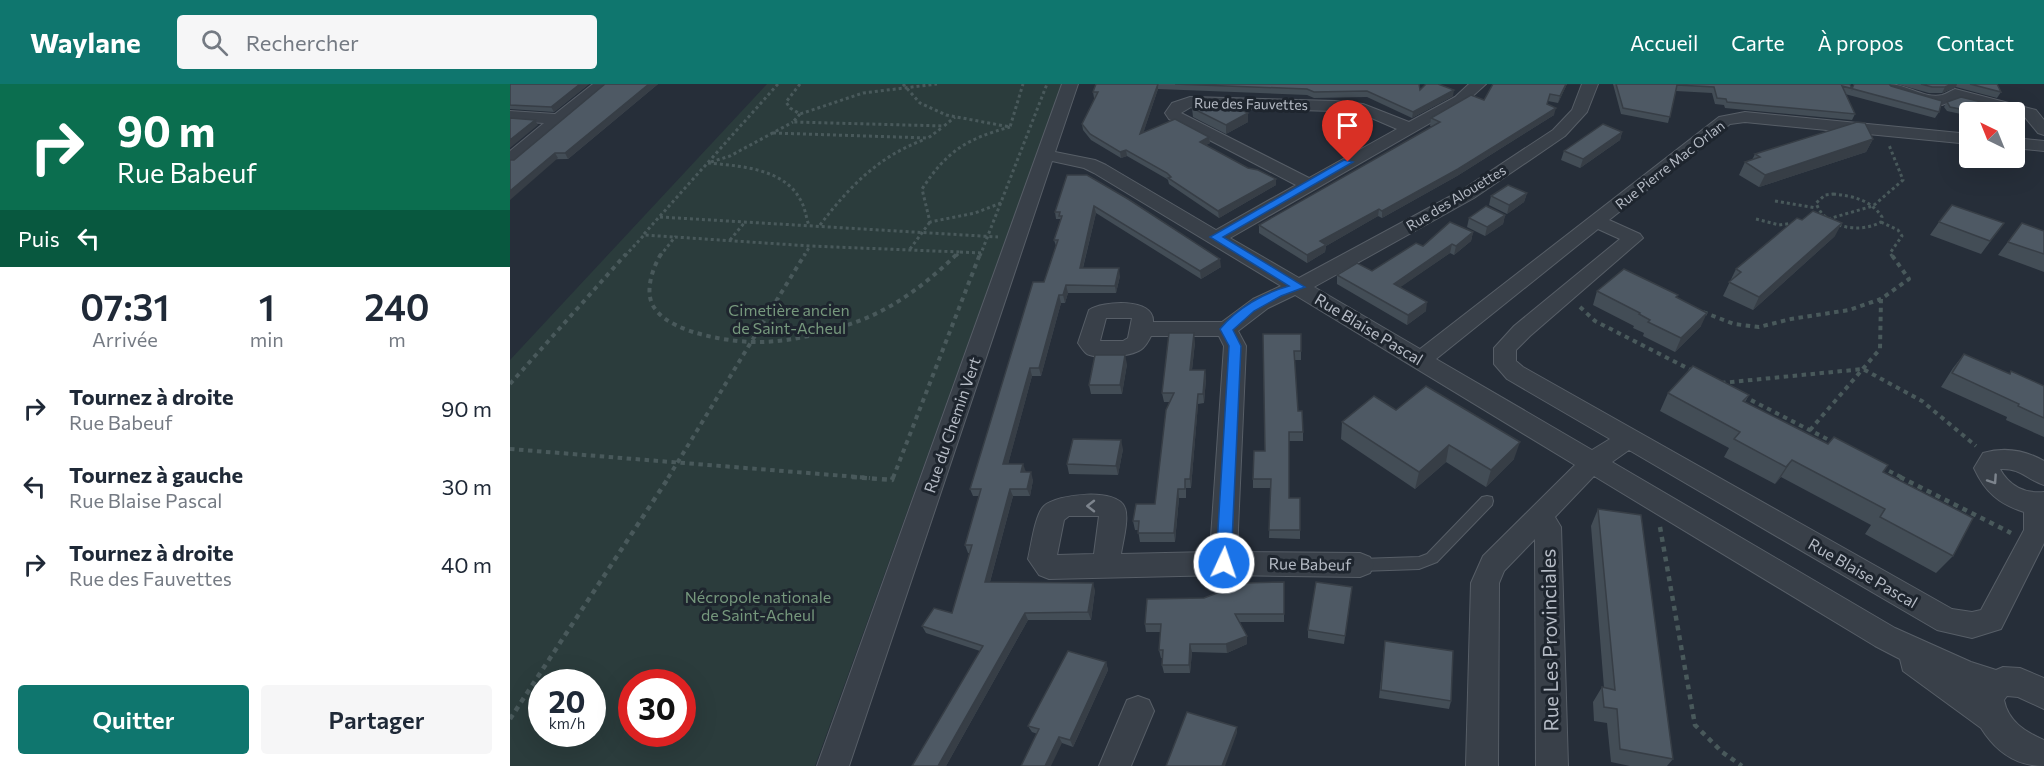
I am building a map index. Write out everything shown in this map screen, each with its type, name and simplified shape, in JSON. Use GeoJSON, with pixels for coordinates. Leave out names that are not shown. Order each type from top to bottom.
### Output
{"type":"FeatureCollection","features":[{"type":"Feature","properties":{"kind":"street"},"geometry":{"type":"LineString","coordinates":[[510,159],[518,145],[558,119],[602,84]]}},
{"type":"Feature","properties":{"kind":"street","name":"Rue du Chemin Vert"},"geometry":{"type":"LineString","coordinates":[[833,766],[1070,84]]}},
{"type":"Feature","properties":{"kind":"street"},"geometry":{"type":"LineString","coordinates":[[1215,237],[1306,184],[1460,100],[1478,84]]}},
{"type":"Feature","properties":{"kind":"street","name":"Rue des Alouettes"},"geometry":{"type":"LineString","coordinates":[[1299,287],[1468,194],[1559,133],[1580,112],[1590,84]]}},
{"type":"Feature","properties":{"kind":"street"},"geometry":{"type":"LineString","coordinates":[[1894,87],[1940,100],[1946,100],[1957,89],[2030,113],[2044,130]]}},
{"type":"Feature","properties":{"kind":"street","name":"Rue des Fauvettes"},"geometry":{"type":"LineString","coordinates":[[1306,184],[1175,117],[1173,113],[1178,106],[1190,102],[1335,106],[1363,109],[1410,128]]}},
{"type":"Feature","properties":{"kind":"street"},"geometry":{"type":"LineString","coordinates":[[510,116],[558,119]]}},
{"type":"Feature","properties":{"kind":"street","name":"Rue Pierre Mac Orlan"},"geometry":{"type":"LineString","coordinates":[[1420,360],[1725,120],[1745,117],[1959,138]]}},
{"type":"Feature","properties":{"kind":"street"},"geometry":{"type":"LineString","coordinates":[[2025,144],[2044,146]]}},
{"type":"Feature","properties":{"kind":"street","name":"Rue Blaise Pascal"},"geometry":{"type":"LineString","coordinates":[[1046,155],[1100,169],[1885,637],[1966,675],[2027,684]]}},
{"type":"Feature","properties":{"kind":"street"},"geometry":{"type":"LineString","coordinates":[[1484,310],[1522,331],[1633,238],[1598,222]]}},
{"type":"Feature","properties":{"kind":"street"},"geometry":{"type":"LineString","coordinates":[[1143,329],[1227,329],[1250,308],[1276,293],[1299,287]]}},
{"type":"Feature","properties":{"kind":"street"},"geometry":{"type":"LineString","coordinates":[[1224,563],[1235,346],[1227,329]]}},
{"type":"Feature","properties":{"kind":"street","name":"Rue Blaise Pascal"},"geometry":{"type":"LineString","coordinates":[[1522,331],[1505,348],[1505,364],[1515,373],[1947,621],[1972,625],[1991,620],[2037,530],[2040,503]]}},
{"type":"Feature","properties":{"kind":"street"},"geometry":{"type":"LineString","coordinates":[[1592,463],[1629,438]]}},
{"type":"Feature","properties":{"kind":"street"},"geometry":{"type":"LineString","coordinates":[[2040,503],[2019,500],[2002,491],[1990,479],[1987,468],[1992,460],[2005,458],[2022,461],[2044,475]]}},
{"type":"Feature","properties":{"kind":"street","name":"Rue Les Provinciales"},"geometry":{"type":"LineString","coordinates":[[1482,766],[1485,583],[1493,564],[1592,463]]}},
{"type":"Feature","properties":{"kind":"street","name":"Rue Les Provinciales"},"geometry":{"type":"LineString","coordinates":[[1539,517],[1548,527],[1552,766]]}},
{"type":"Feature","properties":{"kind":"street","name":"Rue Babeuf"},"geometry":{"type":"LineString","coordinates":[[1106,565],[1224,563],[1360,565]]}},
{"type":"Feature","properties":{"kind":"street","name":"Rue Blaise Pascal"},"geometry":{"type":"LineString","coordinates":[[1885,637],[2025,750],[2044,756]]}},
{"type":"Feature","properties":{"kind":"street"},"geometry":{"type":"LineString","coordinates":[[2026,766],[2000,728],[1986,697],[1989,690],[2027,684]]}},
{"type":"Feature","properties":{"kind":"street"},"geometry":{"type":"LineString","coordinates":[[1115,766],[1138,711]]}},
{"type":"Feature","properties":{"kind":"lane"},"geometry":{"type":"LineString","coordinates":[[1360,565],[1419,563],[1432,558],[1487,501]]}},
{"type":"Feature","properties":{"kind":"path"},"geometry":{"type":"LineString","coordinates":[[510,384],[778,84]]}},
{"type":"Feature","properties":{"kind":"path"},"geometry":{"type":"LineString","coordinates":[[800,84],[786,102],[790,108],[800,114]]}},
{"type":"Feature","properties":{"kind":"path"},"geometry":{"type":"LineString","coordinates":[[903,84],[920,103],[955,117],[1010,127]]}},
{"type":"Feature","properties":{"kind":"path"},"geometry":{"type":"LineString","coordinates":[[708,163],[729,156],[773,133],[793,122],[800,114],[863,93],[937,84]]}},
{"type":"Feature","properties":{"kind":"path"},"geometry":{"type":"LineString","coordinates":[[1010,127],[1023,84]]}},
{"type":"Feature","properties":{"kind":"path"},"geometry":{"type":"LineString","coordinates":[[510,449],[892,480],[1047,84]]}},
{"type":"Feature","properties":{"kind":"path"},"geometry":{"type":"LineString","coordinates":[[819,226],[861,175],[907,145],[928,138],[955,117]]}},
{"type":"Feature","properties":{"kind":"path"},"geometry":{"type":"LineString","coordinates":[[793,122],[944,126]]}},
{"type":"Feature","properties":{"kind":"path"},"geometry":{"type":"LineString","coordinates":[[930,222],[922,189],[934,170],[950,153],[968,140],[1010,127]]}},
{"type":"Feature","properties":{"kind":"path"},"geometry":{"type":"LineString","coordinates":[[1818,220],[1873,206],[1903,180],[1899,165],[1881,130]]}},
{"type":"Feature","properties":{"kind":"path"},"geometry":{"type":"LineString","coordinates":[[773,133],[928,138]]}},
{"type":"Feature","properties":{"kind":"path"},"geometry":{"type":"LineString","coordinates":[[708,163],[738,166],[783,180],[800,198],[809,226]]}},
{"type":"Feature","properties":{"kind":"path"},"geometry":{"type":"LineString","coordinates":[[1816,208],[1819,198],[1833,194],[1854,197],[1873,206],[1882,217],[1881,222]]}},
{"type":"Feature","properties":{"kind":"path"},"geometry":{"type":"LineString","coordinates":[[1775,201],[1816,208],[1828,219],[1859,228],[1869,228],[1881,222]]}},
{"type":"Feature","properties":{"kind":"path"},"geometry":{"type":"LineString","coordinates":[[910,250],[930,222],[975,213],[1002,202]]}},
{"type":"Feature","properties":{"kind":"path"},"geometry":{"type":"LineString","coordinates":[[660,217],[988,236]]}},
{"type":"Feature","properties":{"kind":"path"},"geometry":{"type":"LineString","coordinates":[[1756,219],[1779,225],[1798,222]]}},
{"type":"Feature","properties":{"kind":"path"},"geometry":{"type":"LineString","coordinates":[[729,241],[745,222]]}},
{"type":"Feature","properties":{"kind":"path"},"geometry":{"type":"LineString","coordinates":[[1693,307],[1739,324],[1767,326],[1791,318],[1831,315],[1862,308],[1881,299],[1909,279],[1890,253],[1902,236],[1898,230],[1881,222]]}},
{"type":"Feature","properties":{"kind":"path"},"geometry":{"type":"LineString","coordinates":[[644,235],[810,246],[982,253]]}},
{"type":"Feature","properties":{"kind":"path"},"geometry":{"type":"LineString","coordinates":[[675,237],[660,253],[651,273],[650,294],[654,309],[675,324],[702,334],[749,342],[794,337],[840,327],[874,314],[921,288],[960,252]]}},
{"type":"Feature","properties":{"kind":"path"},"geometry":{"type":"LineString","coordinates":[[510,719],[676,464],[810,246]]}},
{"type":"Feature","properties":{"kind":"path"},"geometry":{"type":"LineString","coordinates":[[1566,294],[1595,321],[1697,373]]}},
{"type":"Feature","properties":{"kind":"path"},"geometry":{"type":"LineString","coordinates":[[1800,443],[1880,349],[1881,299]]}},
{"type":"Feature","properties":{"kind":"path"},"geometry":{"type":"LineString","coordinates":[[1728,389],[1718,383],[1863,369],[1922,401],[1992,460]]}},
{"type":"Feature","properties":{"kind":"path"},"geometry":{"type":"LineString","coordinates":[[1738,394],[1841,447]]}},
{"type":"Feature","properties":{"kind":"path"},"geometry":{"type":"LineString","coordinates":[[1873,463],[2030,543]]}},
{"type":"Feature","properties":{"kind":"path"},"geometry":{"type":"LineString","coordinates":[[1655,501],[1695,725],[1722,752],[1742,766]]}},
{"type":"Feature","properties":{"kind":"green space","name":"Cimetière ancien de Saint-Acheul"},"geometry":{"type":"Polygon","coordinates":[[[767,84],[1062,84],[815,766],[510,766],[510,360],[767,84]]]}},
{"type":"Feature","properties":{"kind":"building"},"geometry":{"type":"Polygon","coordinates":[[[510,84],[580,84],[551,107],[510,105],[510,84]]]}},
{"type":"Feature","properties":{"kind":"building"},"geometry":{"type":"Polygon","coordinates":[[[605,84],[649,84],[565,153],[555,153],[510,191],[510,160],[514,160],[605,84]]]}},
{"type":"Feature","properties":{"kind":"building"},"geometry":{"type":"Polygon","coordinates":[[[1096,84],[1158,84],[1140,134],[1175,119],[1209,137],[1200,142],[1248,168],[1276,179],[1218,211],[1168,178],[1171,177],[1167,173],[1126,150],[1120,152],[1090,134],[1082,124],[1098,92],[1093,92],[1096,84]]]}},
{"type":"Feature","properties":{"kind":"building"},"geometry":{"type":"Polygon","coordinates":[[[1175,84],[1419,84],[1420,90],[1426,84],[1438,84],[1454,90],[1413,112],[1367,91],[1314,92],[1307,89],[1175,84]]]}},
{"type":"Feature","properties":{"kind":"building"},"geometry":{"type":"Polygon","coordinates":[[[1493,84],[1566,84],[1560,96],[1550,94],[1547,104],[1556,108],[1458,169],[1382,211],[1379,209],[1320,241],[1326,245],[1307,255],[1259,225],[1440,122],[1431,118],[1471,95],[1484,100],[1493,84]]]}},
{"type":"Feature","properties":{"kind":"building"},"geometry":{"type":"Polygon","coordinates":[[[1616,84],[1850,84],[1852,89],[1842,86],[1855,114],[1727,102],[1726,99],[1717,98],[1714,87],[1677,85],[1670,117],[1623,108],[1616,84]]]}},
{"type":"Feature","properties":{"kind":"building"},"geometry":{"type":"Polygon","coordinates":[[[1854,84],[1889,84],[1942,101],[1939,112],[1852,89],[1854,84]]]}},
{"type":"Feature","properties":{"kind":"building"},"geometry":{"type":"Polygon","coordinates":[[[1921,84],[1952,84],[1945,87],[1932,87],[1921,84]]]}},
{"type":"Feature","properties":{"kind":"building"},"geometry":{"type":"Polygon","coordinates":[[[1970,84],[1997,84],[2001,92],[1970,84]]]}},
{"type":"Feature","properties":{"kind":"building"},"geometry":{"type":"Polygon","coordinates":[[[1961,97],[1981,102],[1959,102],[1959,109],[1950,107],[1947,102],[1961,97]]]}},
{"type":"Feature","properties":{"kind":"building"},"geometry":{"type":"Polygon","coordinates":[[[1207,101],[1224,102],[1248,113],[1226,125],[1192,108],[1207,101]]]}},
{"type":"Feature","properties":{"kind":"building"},"geometry":{"type":"Polygon","coordinates":[[[510,118],[535,120],[510,140],[510,118]]]}},
{"type":"Feature","properties":{"kind":"building"},"geometry":{"type":"Polygon","coordinates":[[[1857,122],[1865,123],[1873,139],[1765,175],[1745,162],[1760,157],[1755,154],[1857,122]]]}},
{"type":"Feature","properties":{"kind":"building"},"geometry":{"type":"Polygon","coordinates":[[[1603,124],[1622,132],[1583,159],[1564,151],[1603,124]]]}},
{"type":"Feature","properties":{"kind":"building"},"geometry":{"type":"Polygon","coordinates":[[[1067,175],[1087,175],[1220,259],[1200,271],[1094,206],[1080,268],[1119,268],[1115,286],[1066,285],[1063,295],[1059,295],[1039,368],[1030,368],[1003,464],[1023,464],[1021,472],[1031,472],[1027,489],[1010,489],[985,582],[1093,583],[1088,612],[1025,613],[938,766],[912,766],[983,646],[922,626],[934,608],[952,613],[972,545],[965,545],[981,489],[970,489],[1033,282],[1044,282],[1058,240],[1054,240],[1062,216],[1059,216],[1060,212],[1055,212],[1067,175]]]}},
{"type":"Feature","properties":{"kind":"building"},"geometry":{"type":"Polygon","coordinates":[[[1508,185],[1527,193],[1509,205],[1491,196],[1508,185]]]}},
{"type":"Feature","properties":{"kind":"building"},"geometry":{"type":"Polygon","coordinates":[[[1952,205],[2004,223],[1990,241],[1939,222],[1952,205]]]}},
{"type":"Feature","properties":{"kind":"building"},"geometry":{"type":"Polygon","coordinates":[[[1486,206],[1505,215],[1487,227],[1469,218],[1486,206]]]}},
{"type":"Feature","properties":{"kind":"building"},"geometry":{"type":"Polygon","coordinates":[[[1813,211],[1842,223],[1759,297],[1729,282],[1741,272],[1736,269],[1797,218],[1802,220],[1813,211]]]}},
{"type":"Feature","properties":{"kind":"building"},"geometry":{"type":"Polygon","coordinates":[[[1450,222],[1473,232],[1456,246],[1452,244],[1394,284],[1427,302],[1408,315],[1337,275],[1357,263],[1372,271],[1416,243],[1423,246],[1450,222]]]}},
{"type":"Feature","properties":{"kind":"building"},"geometry":{"type":"Polygon","coordinates":[[[2022,223],[2044,231],[2044,254],[2008,242],[2022,223]]]}},
{"type":"Feature","properties":{"kind":"building"},"geometry":{"type":"Polygon","coordinates":[[[1624,269],[1678,295],[1676,297],[1707,313],[1681,338],[1648,322],[1650,320],[1640,313],[1597,291],[1624,269]]]}},
{"type":"Feature","properties":{"kind":"building"},"geometry":{"type":"Polygon","coordinates":[[[1169,333],[1194,333],[1190,370],[1205,370],[1203,394],[1198,394],[1190,479],[1185,479],[1185,489],[1178,489],[1174,533],[1138,533],[1139,521],[1133,521],[1136,504],[1155,504],[1166,410],[1174,393],[1162,393],[1169,333]]]}},
{"type":"Feature","properties":{"kind":"building"},"geometry":{"type":"Polygon","coordinates":[[[1263,334],[1301,334],[1301,351],[1294,351],[1298,411],[1302,411],[1303,432],[1289,432],[1289,498],[1300,498],[1300,530],[1269,530],[1271,479],[1253,479],[1254,451],[1265,451],[1263,334]]]}},
{"type":"Feature","properties":{"kind":"building"},"geometry":{"type":"Polygon","coordinates":[[[1964,354],[2044,386],[2044,418],[1952,373],[1964,354]]]}},
{"type":"Feature","properties":{"kind":"building"},"geometry":{"type":"Polygon","coordinates":[[[1095,355],[1125,355],[1120,385],[1089,385],[1095,355]]]}},
{"type":"Feature","properties":{"kind":"building"},"geometry":{"type":"Polygon","coordinates":[[[1693,366],[1749,395],[1743,401],[1828,444],[1834,437],[1888,465],[1883,472],[1973,518],[1953,556],[1880,517],[1885,509],[1792,460],[1786,467],[1734,439],[1740,432],[1668,393],[1693,366]]]}},
{"type":"Feature","properties":{"kind":"building"},"geometry":{"type":"Polygon","coordinates":[[[1426,386],[1520,442],[1491,470],[1449,445],[1419,472],[1342,422],[1374,396],[1396,410],[1426,386]]]}},
{"type":"Feature","properties":{"kind":"building"},"geometry":{"type":"Polygon","coordinates":[[[1073,439],[1121,440],[1116,466],[1067,464],[1073,439]]]}},
{"type":"Feature","properties":{"kind":"building"},"geometry":{"type":"Polygon","coordinates":[[[1598,509],[1641,515],[1673,759],[1620,749],[1617,709],[1604,707],[1602,687],[1615,690],[1598,509]]]}},
{"type":"Feature","properties":{"kind":"building"},"geometry":{"type":"Polygon","coordinates":[[[1284,582],[1284,614],[1235,614],[1247,636],[1226,644],[1190,644],[1189,665],[1162,665],[1163,650],[1159,650],[1161,624],[1145,624],[1147,599],[1204,598],[1244,583],[1284,582]]]}},
{"type":"Feature","properties":{"kind":"building"},"geometry":{"type":"Polygon","coordinates":[[[1316,582],[1352,587],[1345,636],[1308,630],[1316,582]]]}},
{"type":"Feature","properties":{"kind":"building"},"geometry":{"type":"Polygon","coordinates":[[[1385,641],[1453,651],[1451,701],[1381,690],[1385,641]]]}},
{"type":"Feature","properties":{"kind":"building"},"geometry":{"type":"Polygon","coordinates":[[[1068,651],[1106,662],[1070,740],[1059,737],[1045,766],[1021,766],[1039,729],[1028,726],[1068,651]]]}},
{"type":"Feature","properties":{"kind":"building"},"geometry":{"type":"Polygon","coordinates":[[[1187,712],[1237,727],[1222,766],[1166,766],[1187,712]]]}},
{"type":"Feature","properties":{"kind":"route"},"geometry":{"type":"LineString","coordinates":[[1224,563],[1235,346],[1227,329],[1250,308],[1276,293],[1299,287],[1215,237],[1348,162]]}},
{"type":"Feature","properties":{"kind":"park label","name":"Nécropole nationale de Saint-Acheul"},"geometry":{"type":"Point","coordinates":[758,606]}}]}
